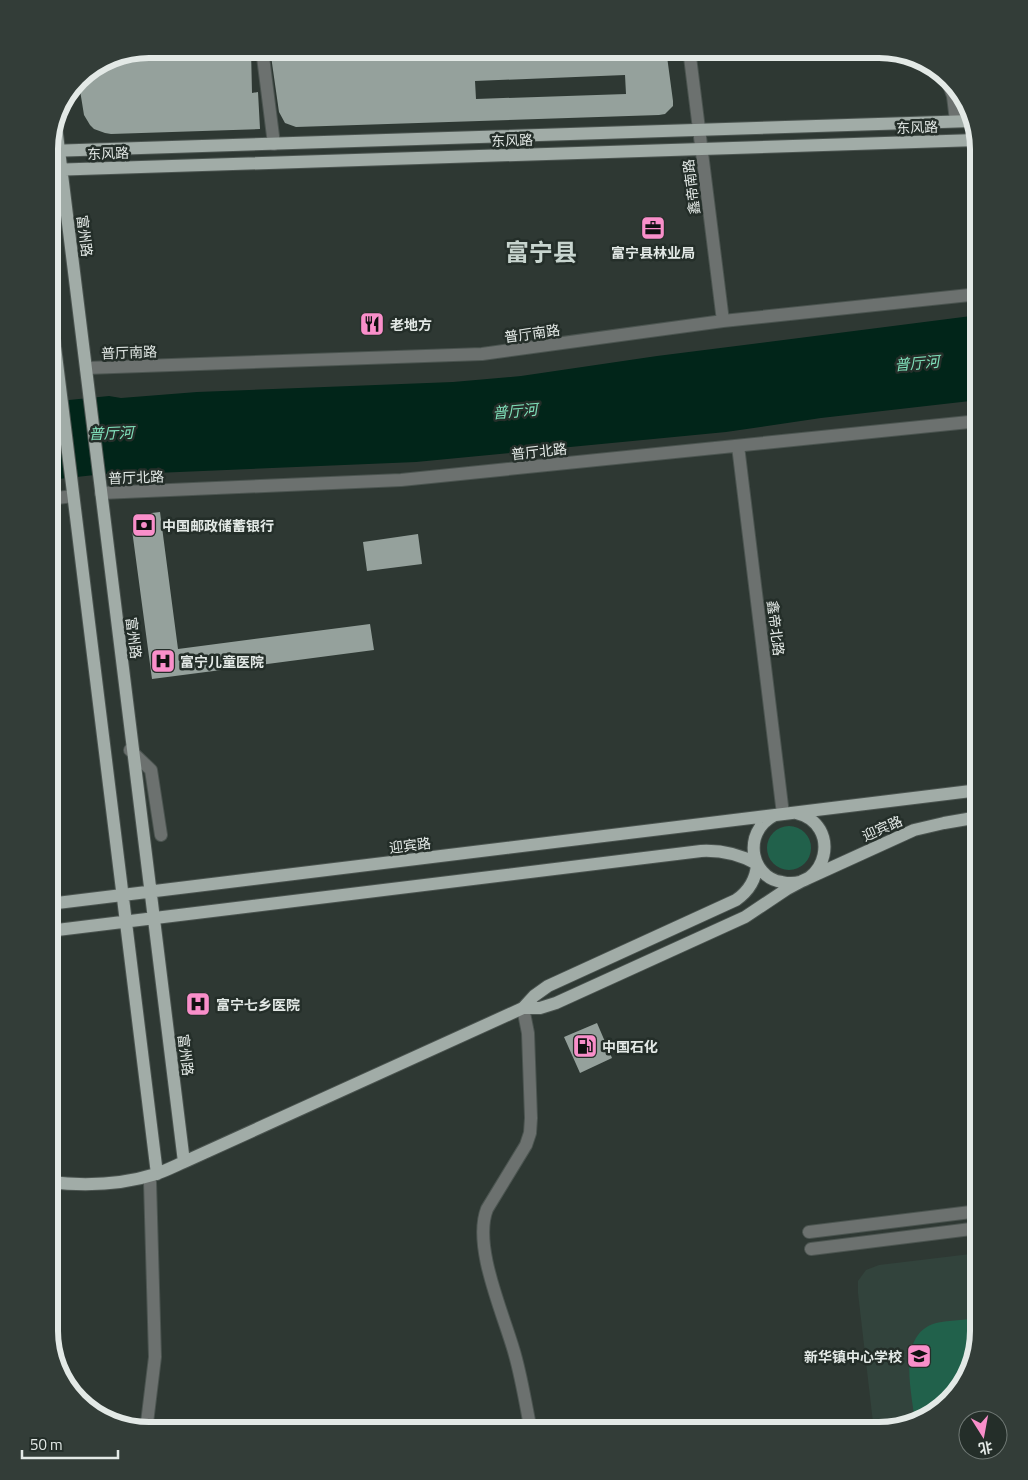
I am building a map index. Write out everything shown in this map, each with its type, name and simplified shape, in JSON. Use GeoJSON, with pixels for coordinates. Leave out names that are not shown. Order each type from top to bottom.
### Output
{"type":"FeatureCollection","features":[{"type":"Feature","properties":{"kind":"main road","name":"东风路"},"geometry":{"type":"LineString","coordinates":[[58,151],[966,121]]}},
{"type":"Feature","properties":{"kind":"main road","name":"东风路"},"geometry":{"type":"LineString","coordinates":[[58,170],[970,140]]}},
{"type":"Feature","properties":{"kind":"main road","name":"富州路"},"geometry":{"type":"LineString","coordinates":[[58,189],[86,368],[184,1162]]}},
{"type":"Feature","properties":{"kind":"main road"},"geometry":{"type":"LineString","coordinates":[[58,369],[123,895],[153,1178]]}},
{"type":"Feature","properties":{"kind":"main road","name":"迎宾路"},"geometry":{"type":"LineString","coordinates":[[58,903],[970,791]]}},
{"type":"Feature","properties":{"kind":"main road"},"geometry":{"type":"LineString","coordinates":[[58,1183],[106,1184],[140,1178],[153,1178],[184,1162],[523,1008],[534,996],[548,986],[742,896],[755,878],[757,864],[753,848],[754,839],[769,818],[785,814],[810,818],[821,831],[825,848],[821,864],[816,871],[810,877],[787,889],[745,917],[556,1003],[540,1008],[523,1008]]}},
{"type":"Feature","properties":{"kind":"main road","name":"迎宾路"},"geometry":{"type":"LineString","coordinates":[[58,930],[706,851],[731,853],[749,859],[776,881],[785,883],[802,881],[914,830],[970,819]]}},
{"type":"Feature","properties":{"kind":"street"},"geometry":{"type":"LineString","coordinates":[[263,58],[274,144]]}},
{"type":"Feature","properties":{"kind":"street","name":"鑫帝南路"},"geometry":{"type":"LineString","coordinates":[[690,58],[723,321]]}},
{"type":"Feature","properties":{"kind":"street"},"geometry":{"type":"LineString","coordinates":[[952,93],[956,121]]}},
{"type":"Feature","properties":{"kind":"street","name":"普厅南路"},"geometry":{"type":"LineString","coordinates":[[86,368],[459,356],[503,352],[723,321],[970,295]]}},
{"type":"Feature","properties":{"kind":"street","name":"普厅北路"},"geometry":{"type":"LineString","coordinates":[[101,493],[401,480],[970,422]]}},
{"type":"Feature","properties":{"kind":"street","name":"鑫帝北路"},"geometry":{"type":"LineString","coordinates":[[738,446],[785,814]]}},
{"type":"Feature","properties":{"kind":"street"},"geometry":{"type":"LineString","coordinates":[[58,498],[74,496]]}},
{"type":"Feature","properties":{"kind":"street"},"geometry":{"type":"LineString","coordinates":[[129,749],[151,770],[161,835]]}},
{"type":"Feature","properties":{"kind":"street"},"geometry":{"type":"LineString","coordinates":[[523,1008],[528,1033],[532,1118],[530,1132],[526,1145],[487,1209],[484,1216],[483,1234],[491,1279],[515,1356],[529,1422]]}},
{"type":"Feature","properties":{"kind":"street"},"geometry":{"type":"LineString","coordinates":[[147,1422],[155,1357],[153,1178]]}},
{"type":"Feature","properties":{"kind":"street"},"geometry":{"type":"LineString","coordinates":[[809,1232],[970,1212]]}},
{"type":"Feature","properties":{"kind":"street"},"geometry":{"type":"LineString","coordinates":[[812,1249],[970,1229]]}},
{"type":"Feature","properties":{"kind":"shaded area"},"geometry":{"type":"Polygon","coordinates":[[[789,826],[801,830],[807,836],[811,848],[807,860],[801,866],[789,870],[777,866],[771,860],[767,848],[771,836],[777,830],[789,826]]]}},
{"type":"Feature","properties":{"kind":"shaded area","name":"新华镇中心学校"},"geometry":{"type":"Polygon","coordinates":[[[970,1254],[970,1343],[964,1366],[952,1387],[935,1404],[914,1416],[891,1422],[873,1422],[858,1293],[858,1281],[866,1270],[879,1265],[970,1254]]]}},
{"type":"Feature","properties":{"kind":"shaded area"},"geometry":{"type":"Polygon","coordinates":[[[970,1319],[970,1343],[964,1366],[952,1387],[944,1396],[935,1404],[914,1416],[909,1366],[915,1339],[923,1329],[936,1323],[970,1319]]]}},
{"type":"Feature","properties":{"kind":"water","name":"普厅河"},"geometry":{"type":"Polygon","coordinates":[[[970,316],[970,401],[821,418],[726,432],[416,462],[132,474],[122,472],[58,479],[58,401],[109,396],[121,398],[197,392],[453,382],[521,376],[657,356],[970,316]]]}},
{"type":"Feature","properties":{"kind":"building"},"geometry":{"type":"Polygon","coordinates":[[[137,58],[251,58],[252,93],[258,92],[260,129],[111,134],[94,129],[84,115],[80,89],[93,76],[114,64],[137,58]]]}},
{"type":"Feature","properties":{"kind":"building"},"geometry":{"type":"Polygon","coordinates":[[[271,58],[667,58],[673,101],[673,106],[665,114],[659,115],[296,127],[285,123],[279,112],[271,58]],[[625,75],[475,81],[476,99],[626,94],[625,75]]]}},
{"type":"Feature","properties":{"kind":"building"},"geometry":{"type":"Polygon","coordinates":[[[160,512],[178,649],[370,624],[374,650],[152,679],[132,530],[134,521],[138,517],[143,514],[160,512]]]}},
{"type":"Feature","properties":{"kind":"building"},"geometry":{"type":"Polygon","coordinates":[[[418,534],[422,564],[367,571],[363,542],[418,534]]]}},
{"type":"Feature","properties":{"kind":"building"},"geometry":{"type":"Polygon","coordinates":[[[597,1023],[612,1058],[580,1073],[564,1037],[597,1023]]]}},
{"type":"Feature","properties":{"kind":"place","name":"富宁县林业局"},"geometry":{"type":"Point","coordinates":[653,228]}},
{"type":"Feature","properties":{"kind":"place","name":"老地方"},"geometry":{"type":"Point","coordinates":[372,324]}},
{"type":"Feature","properties":{"kind":"place","name":"中国邮政储蓄银行"},"geometry":{"type":"Point","coordinates":[144,525]}},
{"type":"Feature","properties":{"kind":"place","name":"富宁儿童医院"},"geometry":{"type":"Point","coordinates":[163,661]}},
{"type":"Feature","properties":{"kind":"place","name":"富宁七乡医院"},"geometry":{"type":"Point","coordinates":[198,1004]}},
{"type":"Feature","properties":{"kind":"place","name":"中国石化"},"geometry":{"type":"Point","coordinates":[585,1046]}},
{"type":"Feature","properties":{"kind":"place","name":"新华镇中心学校"},"geometry":{"type":"Point","coordinates":[919,1356]}},
{"type":"Feature","properties":{"kind":"district","name":"富宁县"},"geometry":{"type":"Point","coordinates":[541,252]}}]}
